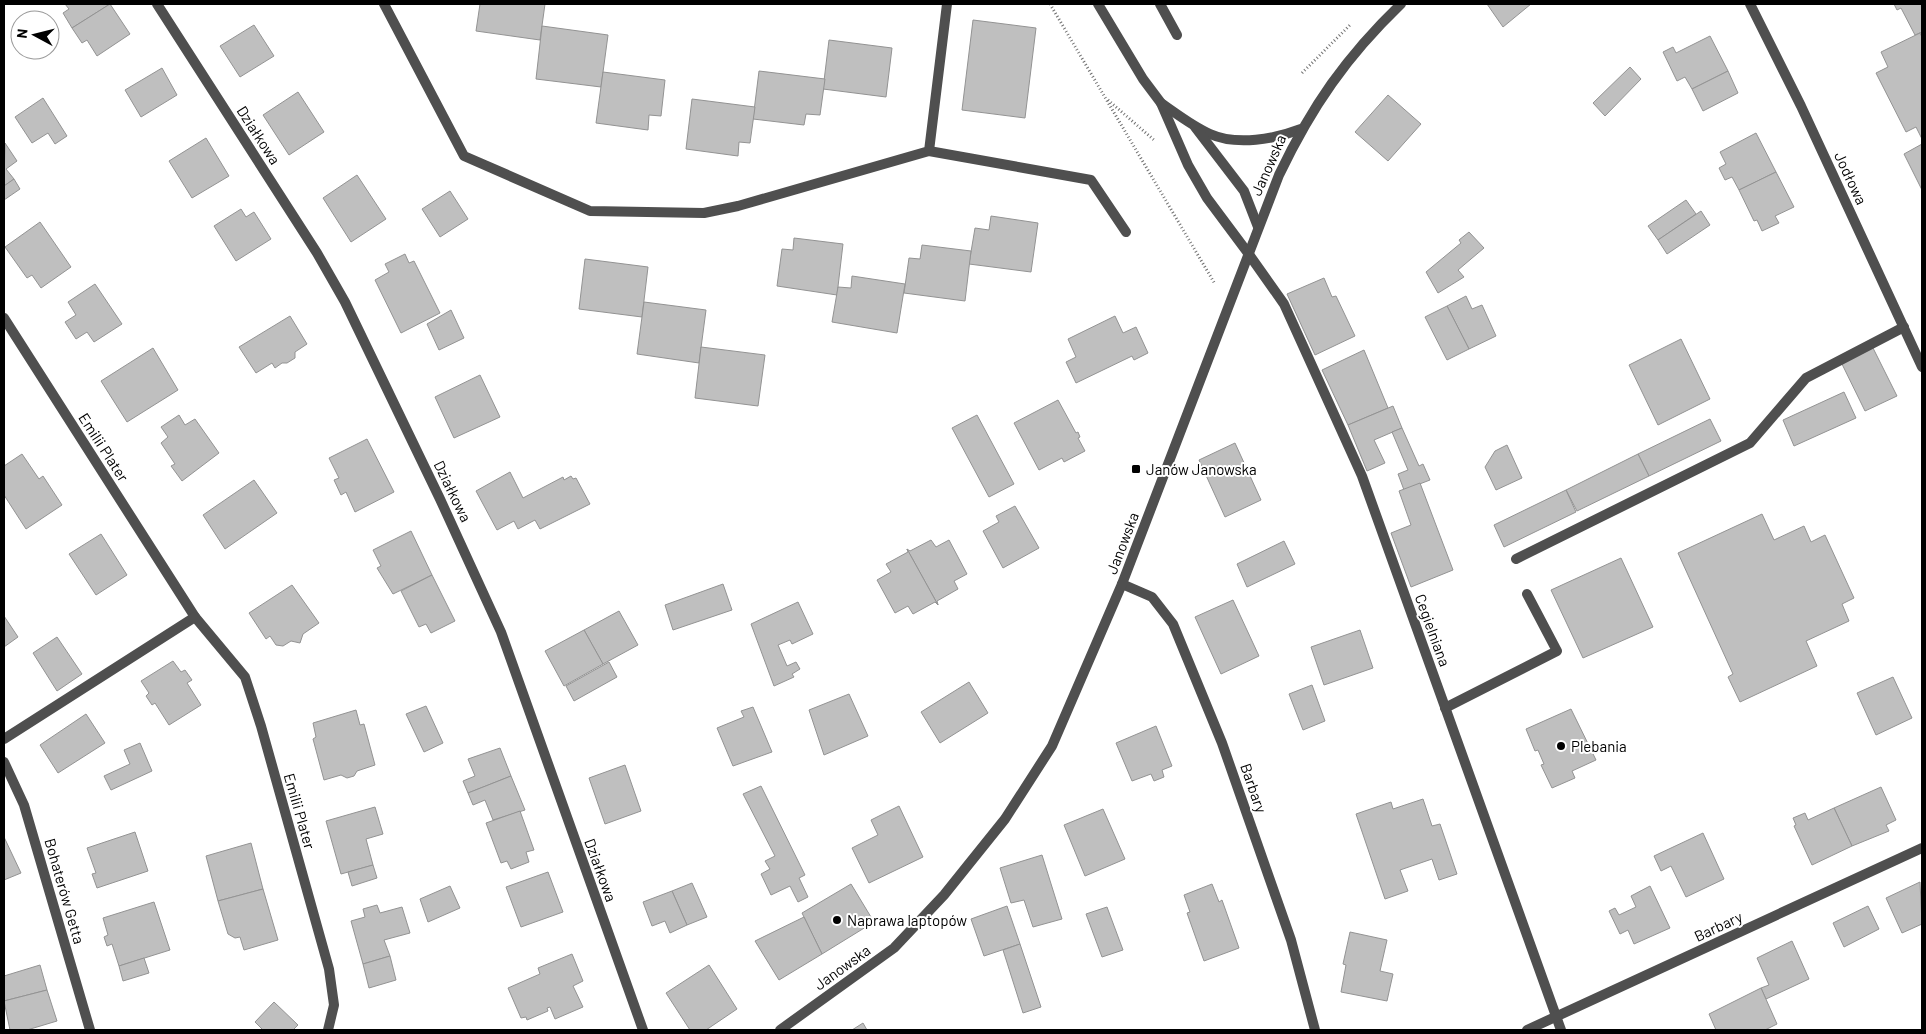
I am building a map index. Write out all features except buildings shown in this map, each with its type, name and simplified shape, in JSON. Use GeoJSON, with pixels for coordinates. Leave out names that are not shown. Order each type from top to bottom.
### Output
{"type":"FeatureCollection","features":[{"type":"Feature","properties":{"kind":"street","name":"Działkowa"},"geometry":{"type":"LineString","coordinates":[[157,4],[322,262],[345,302],[444,506],[501,632],[643,1030]]}},
{"type":"Feature","properties":{"kind":"street"},"geometry":{"type":"LineString","coordinates":[[384,4],[464,156],[590,211],[704,213],[738,206],[929,151],[1091,180],[1126,232]]}},
{"type":"Feature","properties":{"kind":"street"},"geometry":{"type":"LineString","coordinates":[[929,151],[947,4]]}},
{"type":"Feature","properties":{"kind":"street"},"geometry":{"type":"LineString","coordinates":[[1098,4],[1143,79],[1161,103],[1193,125],[1211,135],[1226,139],[1270,138],[1301,129]]}},
{"type":"Feature","properties":{"kind":"street"},"geometry":{"type":"LineString","coordinates":[[1160,4],[1177,35]]}},
{"type":"Feature","properties":{"kind":"street","name":"Janowska"},"geometry":{"type":"LineString","coordinates":[[780,1030],[894,948],[944,895],[1005,819],[1052,746],[1122,584],[1258,227],[1301,129],[1340,70],[1360,45],[1402,4]]}},
{"type":"Feature","properties":{"kind":"street","name":"Jodłowa"},"geometry":{"type":"LineString","coordinates":[[1750,4],[1801,106],[1922,367]]}},
{"type":"Feature","properties":{"kind":"street","name":"Cegielniana"},"geometry":{"type":"LineString","coordinates":[[1161,103],[1188,165],[1204,192],[1284,304],[1362,476],[1561,1030]]}},
{"type":"Feature","properties":{"kind":"street"},"geometry":{"type":"LineString","coordinates":[[1193,125],[1244,191],[1258,227]]}},
{"type":"Feature","properties":{"kind":"street","name":"Emilii Plater"},"geometry":{"type":"LineString","coordinates":[[4,318],[195,617],[245,678],[261,726],[329,969],[334,1005],[328,1030]]}},
{"type":"Feature","properties":{"kind":"street"},"geometry":{"type":"LineString","coordinates":[[1516,559],[1750,443],[1806,378],[1904,327]]}},
{"type":"Feature","properties":{"kind":"street","name":"Barbary"},"geometry":{"type":"LineString","coordinates":[[1122,584],[1152,597],[1173,624],[1222,743],[1281,912],[1315,1030]]}},
{"type":"Feature","properties":{"kind":"street"},"geometry":{"type":"LineString","coordinates":[[1445,708],[1557,651],[1527,594]]}},
{"type":"Feature","properties":{"kind":"street"},"geometry":{"type":"LineString","coordinates":[[4,739],[195,617]]}},
{"type":"Feature","properties":{"kind":"street","name":"Bohaterów Getta"},"geometry":{"type":"LineString","coordinates":[[4,762],[24,805],[90,1030]]}},
{"type":"Feature","properties":{"kind":"street","name":"Barbary"},"geometry":{"type":"LineString","coordinates":[[1527,1030],[1922,848]]}},
{"type":"Feature","properties":{"kind":"path"},"geometry":{"type":"LineString","coordinates":[[1050,4],[1218,290]]}},
{"type":"Feature","properties":{"kind":"path"},"geometry":{"type":"LineString","coordinates":[[1302,73],[1357,18]]}},
{"type":"Feature","properties":{"kind":"path"},"geometry":{"type":"LineString","coordinates":[[1105,98],[1161,145]]}},
{"type":"Feature","properties":{"kind":"place","name":"Janów Janowska"},"geometry":{"type":"Point","coordinates":[1136,469]}},
{"type":"Feature","properties":{"kind":"place","name":"Plebania"},"geometry":{"type":"Point","coordinates":[1561,746]}},
{"type":"Feature","properties":{"kind":"place","name":"Naprawa laptopów"},"geometry":{"type":"Point","coordinates":[837,920]}}]}
